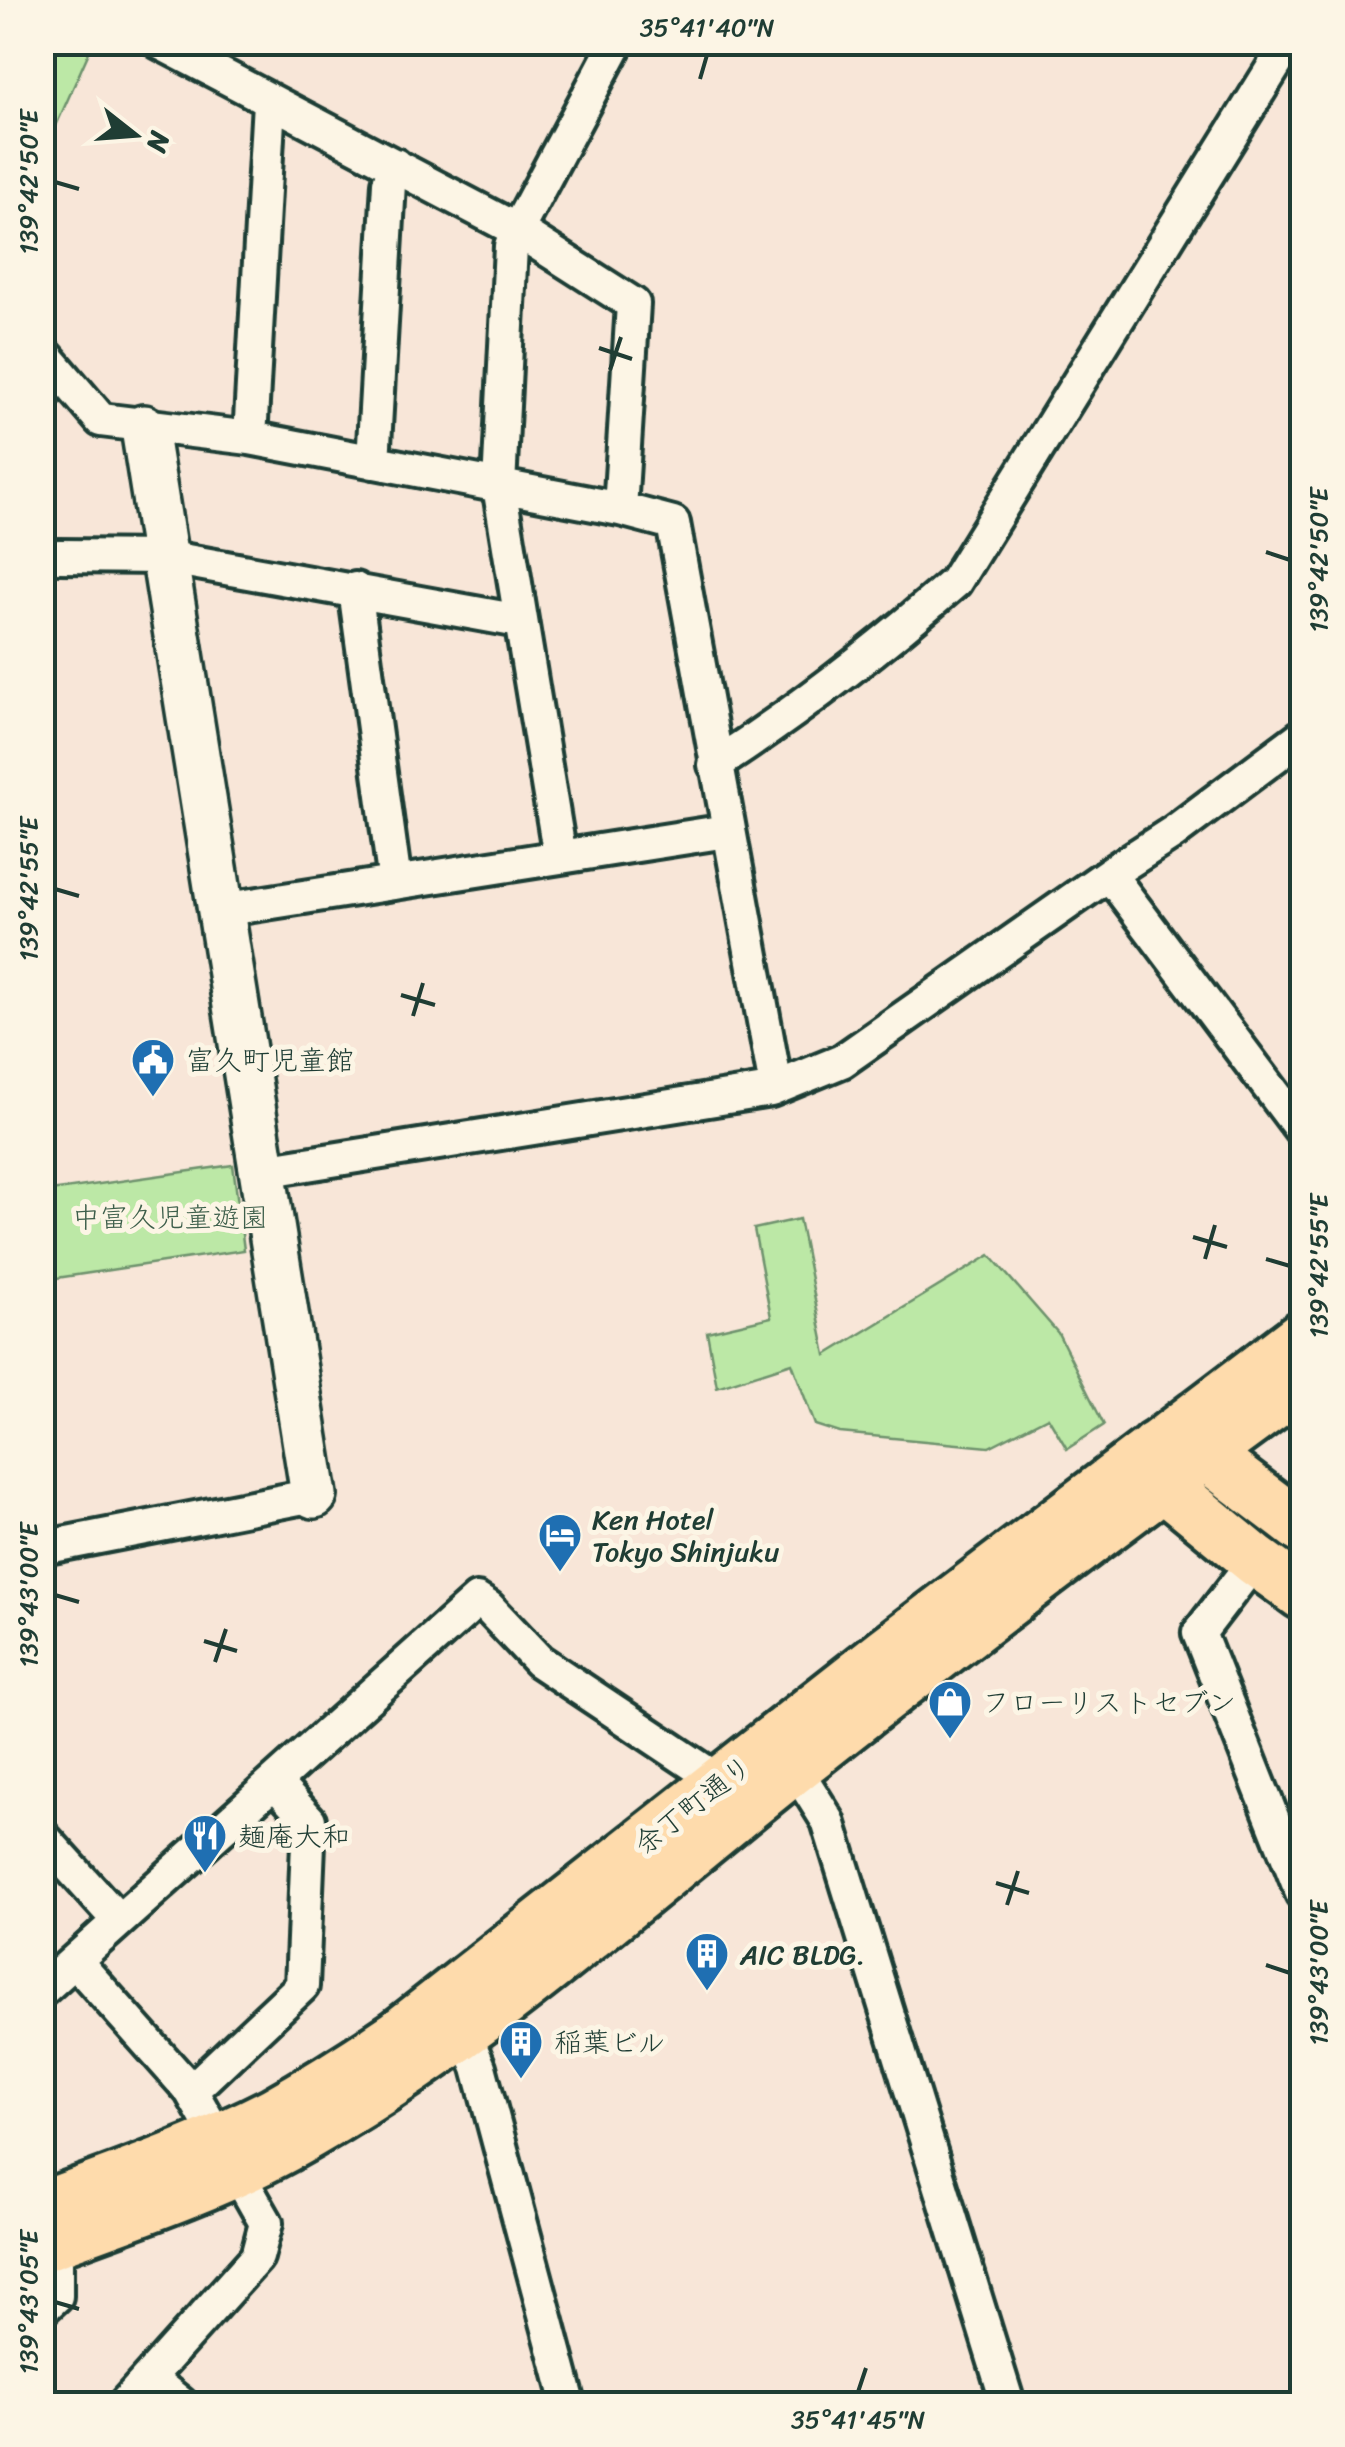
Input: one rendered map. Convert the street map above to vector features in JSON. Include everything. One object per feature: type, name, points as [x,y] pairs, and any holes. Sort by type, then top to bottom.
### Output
[{"type":"main road","name":"余丁町通り","points":[[47,2231],[227,2155],[352,2108],[465,2034],[795,1768],[1117,1518],[1160,1466],[1302,1336]]},
{"type":"main road","name":"余丁町通り","points":[[227,2155],[398,2035],[886,1652],[1160,1466],[1206,1455],[1302,1383]]},
{"type":"main road","points":[[1206,1455],[1302,1528]]},
{"type":"main road","points":[[1160,1466],[1255,1560],[1302,1594]]},
{"type":"street","points":[[159,42],[517,230],[633,304],[620,509]]},
{"type":"street","points":[[560,857],[499,486],[512,246],[617,42]]},
{"type":"street","points":[[715,765],[782,721],[955,582],[1289,42]]},
{"type":"street","points":[[250,438],[269,102]]},
{"type":"street","points":[[373,462],[388,184],[395,165]]},
{"type":"street","points":[[42,351],[101,420],[250,438],[620,509],[673,523],[776,1087]]},
{"type":"street","points":[[42,1548],[314,1495],[144,428]]},
{"type":"street","points":[[59,556],[164,557],[519,620]]},
{"type":"street","points":[[355,589],[396,883]]},
{"type":"street","points":[[263,1171],[776,1087],[842,1061],[1174,832],[1302,736]]},
{"type":"street","points":[[221,910],[728,831]]},
{"type":"street","points":[[1108,874],[1302,1131]]},
{"type":"street","points":[[1255,1560],[1199,1633],[1302,1893]]},
{"type":"street","points":[[42,1990],[477,1600],[539,1661],[722,1782]]},
{"type":"street","points":[[795,1768],[828,1821],[1008,2404]]},
{"type":"street","points":[[192,2091],[302,1986],[308,1820],[274,1782]]},
{"type":"street","points":[[42,1836],[119,1921]]},
{"type":"street","points":[[75,1961],[192,2091],[266,2223],[257,2257],[125,2404]]},
{"type":"street","points":[[465,2034],[479,2067],[569,2404]]},
{"type":"street","points":[[42,2309],[56,2296],[47,2231]]},
{"type":"street","points":[[149,2378],[181,2404]]},
{"type":"green space","points":[[42,43],[93,43],[43,155]]},
{"type":"green space","name":"中富久児童遊園","points":[[233,1165],[244,1250],[43,1280],[43,1192]]},
{"type":"green space","points":[[799,1219],[826,1355],[990,1255],[1058,1333],[1104,1425],[1067,1449],[1048,1417],[989,1447],[840,1433],[815,1425],[792,1363],[717,1387],[707,1332],[771,1317],[754,1229]]},
{"type":"place","name":"富久町児童館","points":[[153,1098]]},
{"type":"place","name":"Ken Hotel Tokyo Shinjuku","points":[[560,1573]]},
{"type":"place","name":"フローリストセブン","points":[[950,1740]]},
{"type":"place","name":"麺庵大和","points":[[205,1874]]},
{"type":"place","name":"AIC BLDG.","points":[[707,1992]]},
{"type":"place","name":"稲葉ビル","points":[[521,2080]]}]
